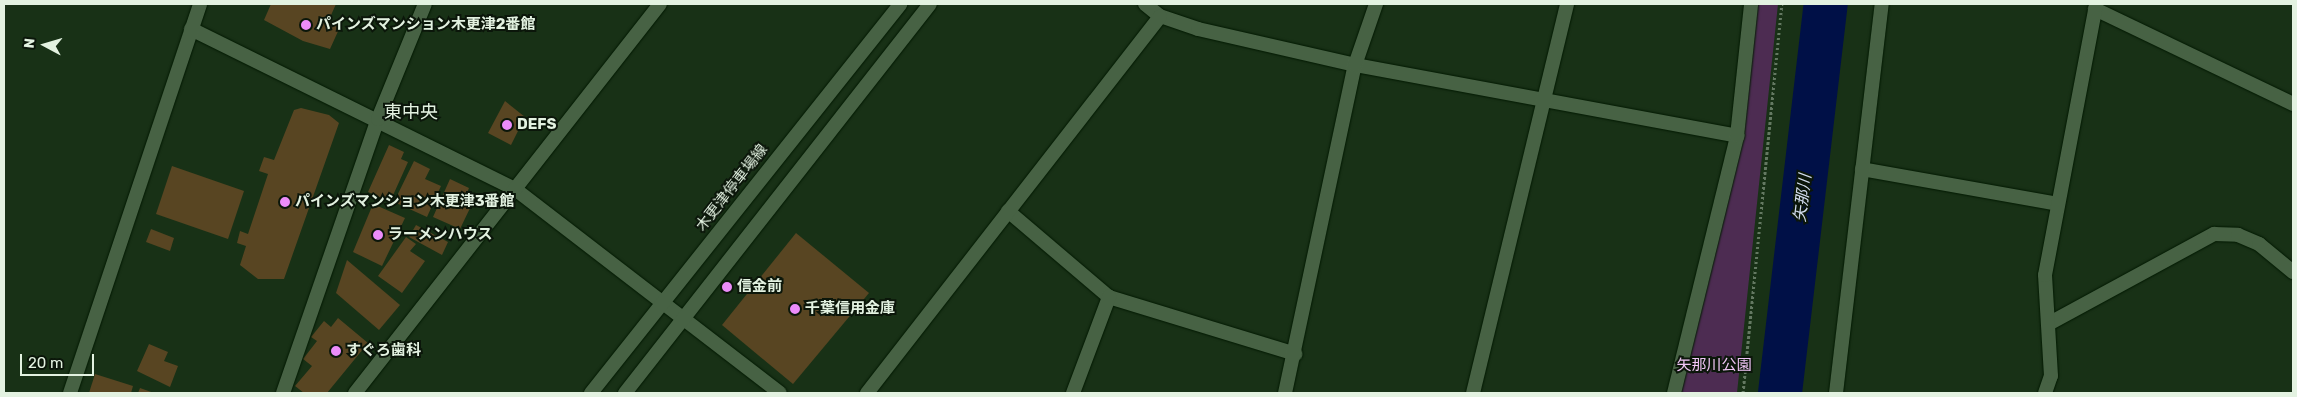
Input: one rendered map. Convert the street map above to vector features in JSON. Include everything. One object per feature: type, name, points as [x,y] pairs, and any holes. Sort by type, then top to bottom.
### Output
[{"type":"street","points":[[70,393],[200,4]]},
{"type":"street","points":[[283,393],[378,119],[424,4]]},
{"type":"street","points":[[355,393],[660,4]]},
{"type":"street","name":"木更津停車場線","points":[[591,393],[900,4]]},
{"type":"street","points":[[625,393],[930,4]]},
{"type":"street","points":[[1145,4],[1160,16],[1355,65],[1737,136]]},
{"type":"street","points":[[1285,393],[1295,354],[1355,65],[1376,4]]},
{"type":"street","points":[[1473,393],[1546,101],[1567,4]]},
{"type":"street","points":[[1674,393],[1737,136],[1751,4]]},
{"type":"street","points":[[1836,393],[1882,4]]},
{"type":"street","points":[[2045,393],[2051,376],[2050,323],[2045,275],[2096,6],[2293,104]]},
{"type":"street","points":[[866,393],[1160,16]]},
{"type":"street","points":[[191,30],[378,119],[515,189],[664,300],[780,393]]},
{"type":"street","points":[[1862,169],[2058,204]]},
{"type":"street","points":[[1008,211],[1109,297],[1295,354]]},
{"type":"street","points":[[2050,323],[2214,234],[2238,235],[2259,244],[2293,272]]},
{"type":"street","points":[[1073,393],[1109,297]]},
{"type":"path","points":[[1743,393],[1782,4]]},
{"type":"green space","name":"矢那川公園","points":[[1755,4],[1778,4],[1737,393],[1681,393],[1744,137]]},
{"type":"building","name":"パインズマンション木更津2番館","points":[[271,4],[336,4],[328,22],[340,27],[330,49],[303,41],[264,20]]},
{"type":"building","name":"DEFS","points":[[505,101],[525,117],[511,145],[488,133]]},
{"type":"building","name":"パインズマンション木更津3番館","points":[[301,108],[329,115],[339,123],[284,279],[258,279],[240,265],[246,246],[237,243],[240,231],[248,234],[268,174],[259,171],[264,157],[274,160],[294,110]]},
{"type":"building","points":[[389,145],[404,152],[401,159],[408,162],[390,202],[368,192]]},
{"type":"building","points":[[414,161],[430,169],[425,179],[441,186],[427,217],[394,202]]},
{"type":"building","points":[[172,166],[244,191],[228,239],[156,214]]},
{"type":"building","points":[[450,179],[469,188],[464,200],[472,204],[460,229],[433,217]]},
{"type":"building","name":"ラーメンハウス","points":[[373,204],[405,218],[382,266],[353,252]]},
{"type":"building","points":[[416,225],[448,242],[442,255],[409,237]]},
{"type":"building","points":[[151,229],[174,238],[170,251],[146,242]]},
{"type":"building","name":"千葉信用金庫","points":[[796,233],[869,293],[793,384],[722,325]]},
{"type":"building","points":[[406,237],[416,244],[410,251],[425,261],[402,293],[378,276]]},
{"type":"building","points":[[347,260],[400,305],[379,330],[336,293]]},
{"type":"building","name":"すぐろ歯科","points":[[338,318],[368,343],[327,393],[304,393],[295,386],[312,366],[303,359],[317,341],[311,337],[324,321],[331,327]]},
{"type":"building","points":[[149,344],[168,352],[164,361],[178,366],[170,387],[137,371]]},
{"type":"building","points":[[95,374],[133,386],[131,393],[89,393]]},
{"type":"building","points":[[140,388],[154,393],[138,393]]},
{"type":"waterway","name":"矢那川","points":[[1780,393],[1826,4]]},
{"type":"place","name":"パインズマンション木更津2番館","points":[[306,25]]},
{"type":"place","name":"DEFS","points":[[507,125]]},
{"type":"place","name":"パインズマンション木更津3番館","points":[[285,202]]},
{"type":"place","name":"ラーメンハウス","points":[[378,235]]},
{"type":"place","name":"信金前","points":[[727,287]]},
{"type":"place","name":"千葉信用金庫","points":[[795,309]]},
{"type":"place","name":"すぐろ歯科","points":[[336,351]]},
{"type":"district","name":"東中央","points":[[411,112]]}]
